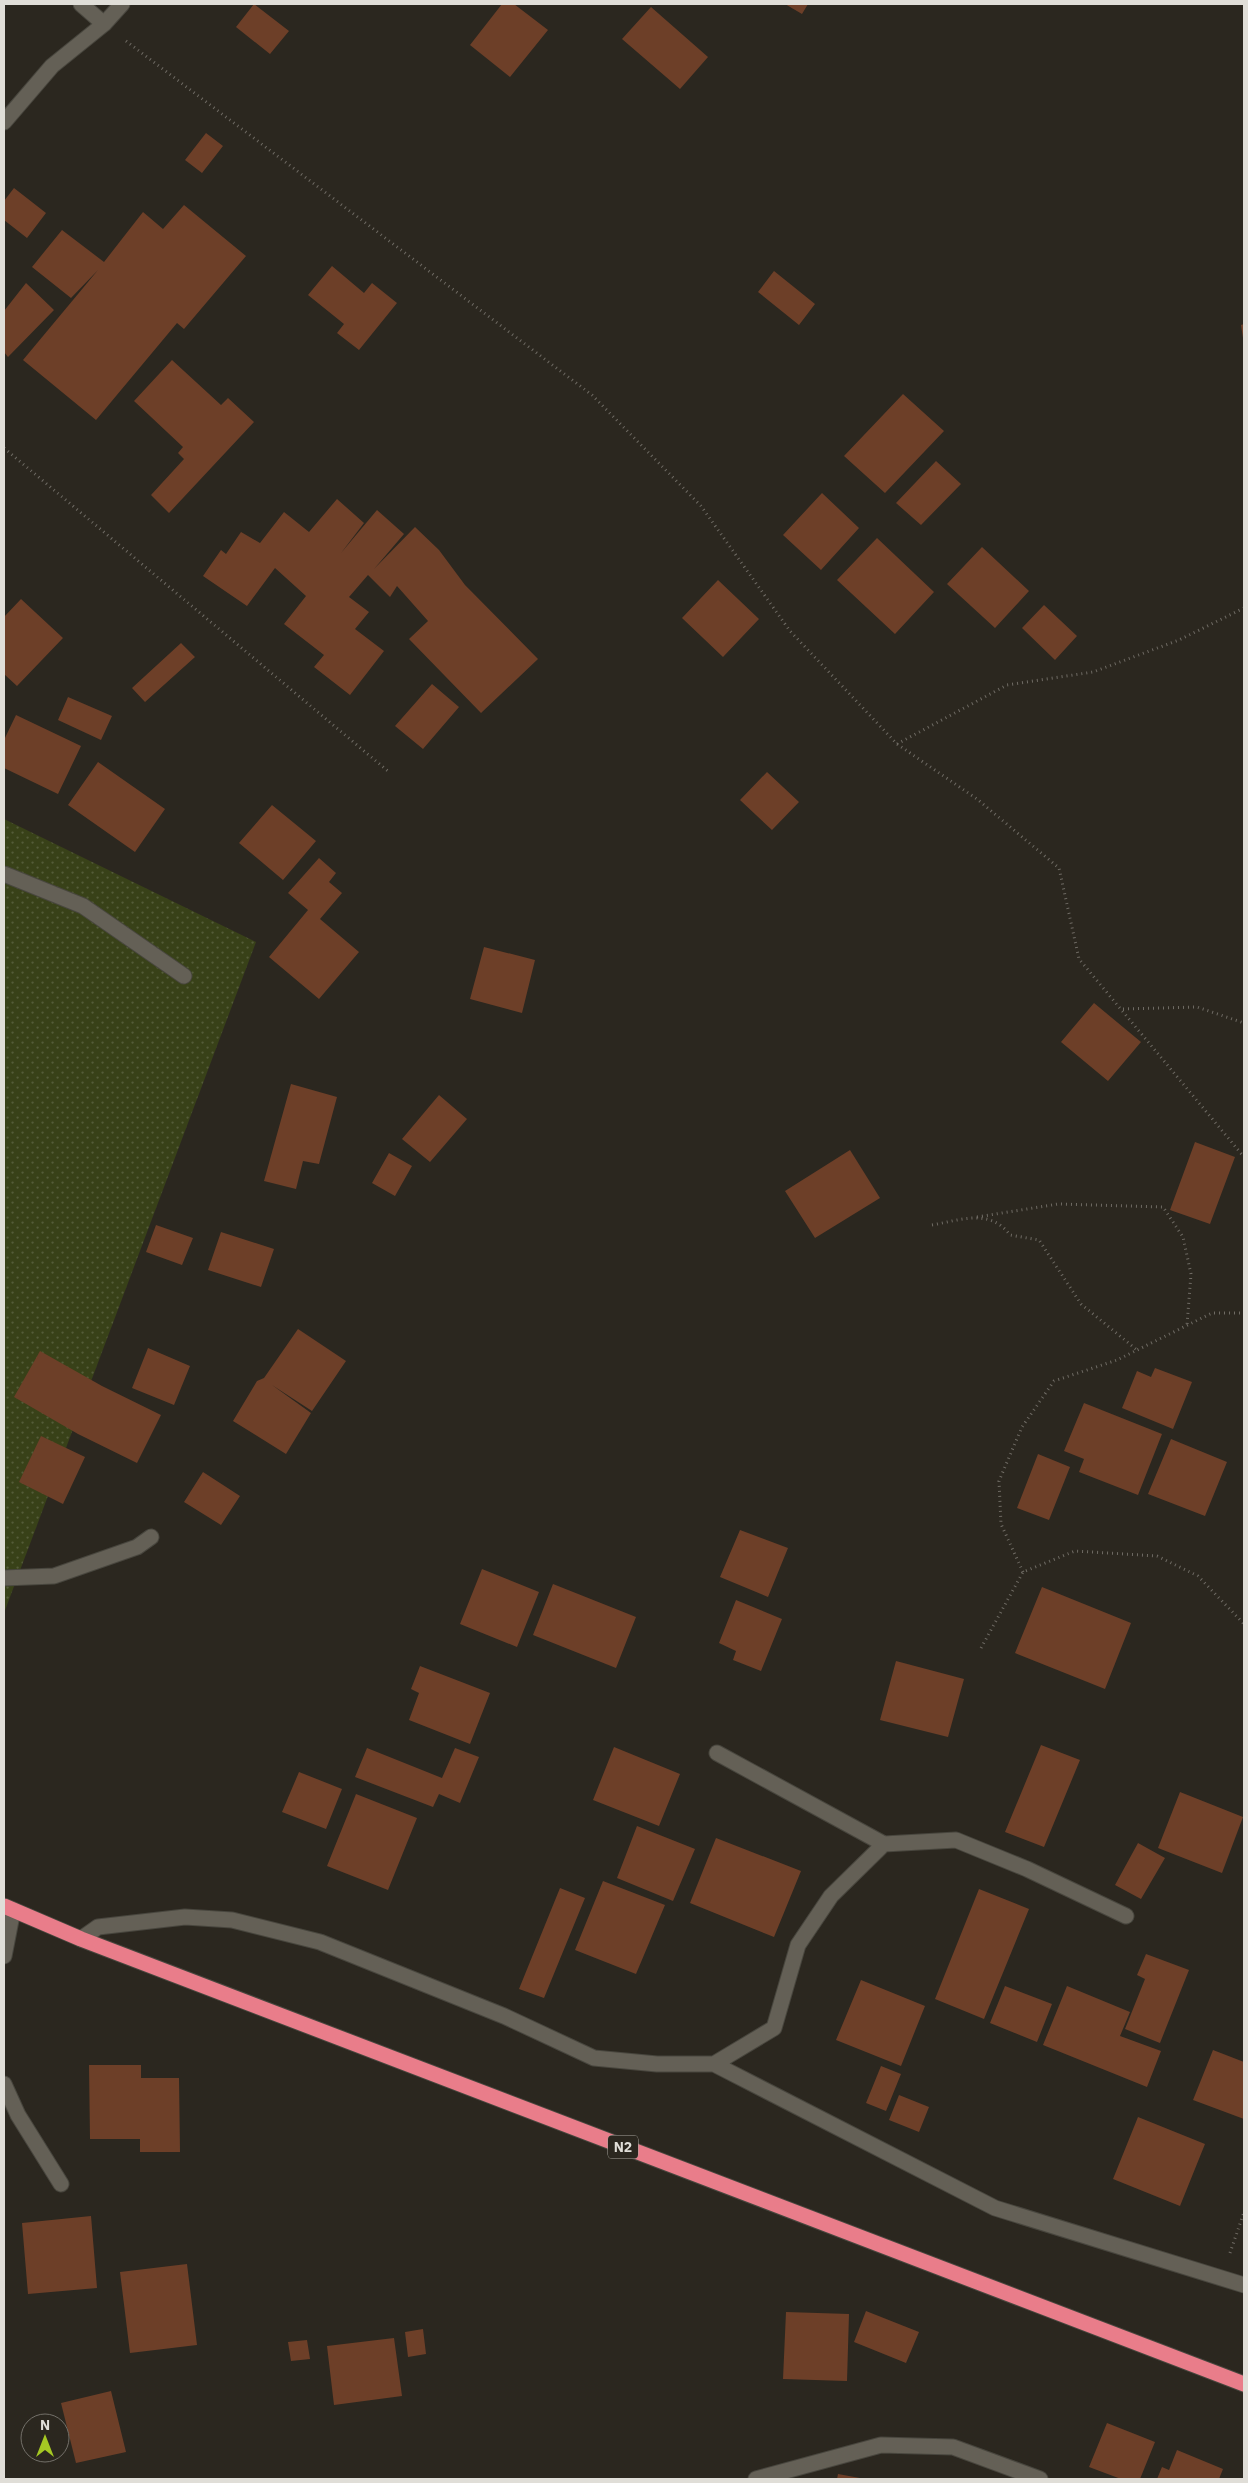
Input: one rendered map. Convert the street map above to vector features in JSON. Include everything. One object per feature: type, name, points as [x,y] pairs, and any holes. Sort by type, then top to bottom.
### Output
[{"type":"highway","name":"N2","points":[[9,1908],[81,1939],[1244,2384]]},
{"type":"street","points":[[81,4],[104,24]]},
{"type":"street","points":[[4,122],[52,66],[104,24],[122,4]]},
{"type":"street","points":[[4,874],[83,906],[184,976]]},
{"type":"street","points":[[4,1578],[54,1576],[137,1547],[151,1537]]},
{"type":"street","points":[[717,1753],[884,1844],[956,1840],[1027,1870],[1126,1916]]},
{"type":"street","points":[[714,2064],[774,2028],[798,1945],[831,1896],[884,1844]]},
{"type":"street","points":[[4,1956],[9,1908]]},
{"type":"street","points":[[81,1939],[98,1927],[185,1917],[232,1920],[320,1942],[504,2016],[594,2058],[657,2064],[714,2064],[995,2208],[1244,2285]]},
{"type":"street","points":[[4,2084],[18,2115],[62,2184]]},
{"type":"street","points":[[756,2479],[881,2445],[953,2446],[1040,2479]]},
{"type":"path","points":[[104,24],[592,396],[701,506],[790,631],[897,744],[977,799],[1059,868],[1079,959],[1244,1157]]},
{"type":"path","points":[[4,448],[389,772]]},
{"type":"path","points":[[897,744],[1007,685],[1093,672],[1179,640],[1244,608]]},
{"type":"path","points":[[1122,1009],[1196,1007],[1244,1023]]},
{"type":"path","points":[[932,1225],[1058,1204],[1164,1207],[1183,1237],[1191,1274],[1186,1326]]},
{"type":"path","points":[[977,1217],[1001,1223],[1010,1235],[1039,1240],[1081,1304],[1137,1350]]},
{"type":"path","points":[[1023,1572],[1001,1524],[999,1481],[1022,1427],[1054,1381],[1117,1360],[1212,1313],[1244,1313]]},
{"type":"path","points":[[980,1648],[1023,1572],[1075,1551],[1157,1556],[1198,1576],[1244,1624]]},
{"type":"path","points":[[1222,2277],[1244,2212]]},
{"type":"green space","points":[[4,819],[256,942],[4,1613]]},
{"type":"building","points":[[254,4],[289,31],[270,54],[236,27]]},
{"type":"building","points":[[502,4],[514,4],[548,30],[510,77],[470,45]]},
{"type":"building","points":[[785,4],[808,4],[802,14]]},
{"type":"building","points":[[651,7],[708,57],[680,89],[622,39]]},
{"type":"building","points":[[206,133],[223,146],[202,173],[185,160]]},
{"type":"building","points":[[14,188],[46,213],[27,238],[4,220],[4,201]]},
{"type":"building","points":[[184,205],[246,256],[184,329],[177,323],[96,420],[23,360],[98,270],[71,298],[32,267],[62,230],[104,262],[143,212],[163,229]]},
{"type":"building","points":[[332,266],[364,293],[372,283],[397,303],[359,350],[337,333],[344,324],[308,295]]},
{"type":"building","points":[[774,271],[815,304],[799,325],[758,292]]},
{"type":"building","points":[[26,283],[54,310],[8,357],[4,352],[4,311]]},
{"type":"building","points":[[1244,324],[1244,338],[1243,338],[1241,325]]},
{"type":"building","points":[[172,360],[221,405],[228,398],[254,422],[169,513],[151,495],[184,459],[178,453],[183,447],[134,401]]},
{"type":"building","points":[[903,394],[944,431],[885,493],[844,456]]},
{"type":"building","points":[[936,461],[961,484],[921,525],[896,503]]},
{"type":"building","points":[[822,493],[859,528],[821,570],[783,535]]},
{"type":"building","points":[[337,499],[364,523],[341,553],[377,510],[404,534],[374,569],[415,527],[439,550],[465,585],[538,659],[481,713],[409,639],[428,621],[397,586],[390,597],[368,575],[349,597],[369,612],[355,629],[384,651],[350,695],[314,667],[324,655],[284,624],[306,596],[275,568],[247,606],[203,576],[221,550],[226,554],[241,532],[260,543],[284,512],[309,532]]},
{"type":"building","points":[[877,538],[934,592],[895,634],[837,580]]},
{"type":"building","points":[[982,547],[1029,591],[995,628],[947,584]]},
{"type":"building","points":[[718,580],[759,619],[723,657],[682,618]]},
{"type":"building","points":[[21,599],[63,638],[17,686],[4,674],[4,617]]},
{"type":"building","points":[[1044,605],[1077,636],[1055,660],[1022,628]]},
{"type":"building","points":[[181,643],[195,657],[145,702],[132,688]]},
{"type":"building","points":[[432,684],[459,707],[423,749],[395,726]]},
{"type":"building","points":[[68,697],[112,716],[101,740],[58,720]]},
{"type":"building","points":[[16,715],[81,746],[58,794],[4,768],[4,740]]},
{"type":"building","points":[[98,762],[165,809],[135,852],[68,805]]},
{"type":"building","points":[[767,772],[799,802],[772,830],[740,800]]},
{"type":"building","points":[[272,805],[316,841],[283,880],[239,843]]},
{"type":"building","points":[[319,858],[336,873],[329,882],[342,893],[320,919],[359,952],[319,999],[269,957],[308,910],[288,893]]},
{"type":"building","points":[[484,947],[535,960],[522,1013],[470,999]]},
{"type":"building","points":[[1094,1003],[1141,1042],[1108,1081],[1061,1042]]},
{"type":"building","points":[[291,1084],[337,1097],[319,1164],[303,1161],[296,1189],[264,1181]]},
{"type":"building","points":[[439,1095],[467,1119],[430,1162],[402,1139]]},
{"type":"building","points":[[1195,1142],[1235,1157],[1210,1224],[1170,1210]]},
{"type":"building","points":[[850,1150],[880,1198],[815,1238],[785,1191]]},
{"type":"building","points":[[389,1153],[412,1166],[395,1196],[372,1183]]},
{"type":"building","points":[[156,1225],[193,1238],[182,1265],[146,1252]]},
{"type":"building","points":[[221,1232],[274,1249],[261,1287],[208,1270]]},
{"type":"building","points":[[298,1329],[346,1361],[312,1411],[272,1385],[311,1413],[286,1454],[233,1421],[257,1381],[264,1378]]},
{"type":"building","points":[[148,1348],[190,1366],[174,1405],[132,1388]]},
{"type":"building","points":[[40,1351],[102,1386],[161,1415],[137,1463],[78,1434],[14,1397]]},
{"type":"building","points":[[1155,1368],[1192,1382],[1173,1429],[1122,1408],[1137,1371],[1151,1377]]},
{"type":"building","points":[[1084,1403],[1162,1434],[1138,1495],[1079,1472],[1084,1459],[1064,1451]]},
{"type":"building","points":[[41,1436],[85,1457],[63,1504],[19,1482]]},
{"type":"building","points":[[1171,1439],[1227,1462],[1205,1516],[1148,1494]]},
{"type":"building","points":[[1038,1454],[1070,1467],[1049,1520],[1017,1508]]},
{"type":"building","points":[[203,1472],[240,1496],[221,1525],[184,1502]]},
{"type":"building","points":[[740,1530],[788,1548],[768,1597],[720,1577]]},
{"type":"building","points":[[482,1569],[539,1592],[517,1647],[460,1624]]},
{"type":"building","points":[[553,1584],[636,1617],[616,1668],[533,1635]]},
{"type":"building","points":[[1042,1587],[1131,1623],[1105,1689],[1015,1653]]},
{"type":"building","points":[[736,1600],[782,1619],[761,1671],[733,1660],[736,1651],[719,1643]]},
{"type":"building","points":[[896,1661],[964,1679],[948,1737],[880,1720]]},
{"type":"building","points":[[420,1666],[490,1693],[470,1744],[409,1720],[419,1693],[411,1689]]},
{"type":"building","points":[[1041,1745],[1080,1760],[1044,1847],[1005,1832]]},
{"type":"building","points":[[614,1747],[680,1774],[659,1826],[593,1800]]},
{"type":"building","points":[[367,1748],[442,1778],[455,1748],[479,1757],[460,1803],[439,1794],[433,1807],[355,1777]]},
{"type":"building","points":[[299,1772],[342,1789],[326,1829],[282,1812]]},
{"type":"building","points":[[1180,1792],[1243,1817],[1222,1873],[1158,1848]]},
{"type":"building","points":[[356,1794],[417,1818],[388,1890],[327,1866]]},
{"type":"building","points":[[637,1826],[695,1849],[673,1901],[617,1878]]},
{"type":"building","points":[[716,1838],[801,1871],[774,1937],[690,1903]]},
{"type":"building","points":[[1138,1843],[1165,1858],[1141,1899],[1115,1885]]},
{"type":"building","points":[[603,1881],[665,1905],[636,1974],[575,1950]]},
{"type":"building","points":[[560,1888],[585,1898],[544,1998],[519,1989]]},
{"type":"building","points":[[979,1889],[1029,1909],[984,2019],[935,1999]]},
{"type":"building","points":[[1146,1954],[1189,1970],[1160,2043],[1125,2029],[1145,1979],[1137,1975]]},
{"type":"building","points":[[861,1980],[925,2006],[901,2066],[836,2040]]},
{"type":"building","points":[[1005,1986],[1052,2004],[1037,2042],[990,2023]]},
{"type":"building","points":[[1067,1986],[1130,2012],[1120,2036],[1161,2051],[1147,2087],[1043,2045]]},
{"type":"building","points":[[1213,2050],[1244,2062],[1244,2119],[1193,2100]]},
{"type":"building","points":[[89,2065],[141,2065],[141,2078],[179,2078],[180,2152],[140,2152],[140,2139],[90,2139]]},
{"type":"building","points":[[881,2066],[901,2074],[886,2111],[866,2103]]},
{"type":"building","points":[[899,2095],[929,2107],[919,2132],[889,2120]]},
{"type":"building","points":[[1138,2117],[1205,2144],[1180,2206],[1113,2179]]},
{"type":"building","points":[[91,2216],[97,2288],[28,2294],[22,2223]]},
{"type":"building","points":[[187,2264],[197,2345],[130,2353],[120,2272]]},
{"type":"building","points":[[866,2311],[919,2332],[906,2363],[854,2342]]},
{"type":"building","points":[[786,2312],[849,2314],[847,2381],[783,2379]]},
{"type":"building","points":[[423,2329],[426,2354],[408,2357],[405,2332]]},
{"type":"building","points":[[394,2338],[402,2396],[334,2405],[327,2346]]},
{"type":"building","points":[[307,2340],[310,2359],[291,2361],[288,2342]]},
{"type":"building","points":[[111,2391],[126,2452],[76,2463],[70,2439],[70,2413],[64,2413],[61,2403]]},
{"type":"building","points":[[1107,2423],[1155,2442],[1140,2479],[1121,2479],[1089,2467]]},
{"type":"building","points":[[1177,2450],[1223,2469],[1219,2479],[1157,2479],[1162,2467],[1169,2470]]},
{"type":"building","points":[[838,2474],[860,2478],[860,2479],[837,2479]]}]
